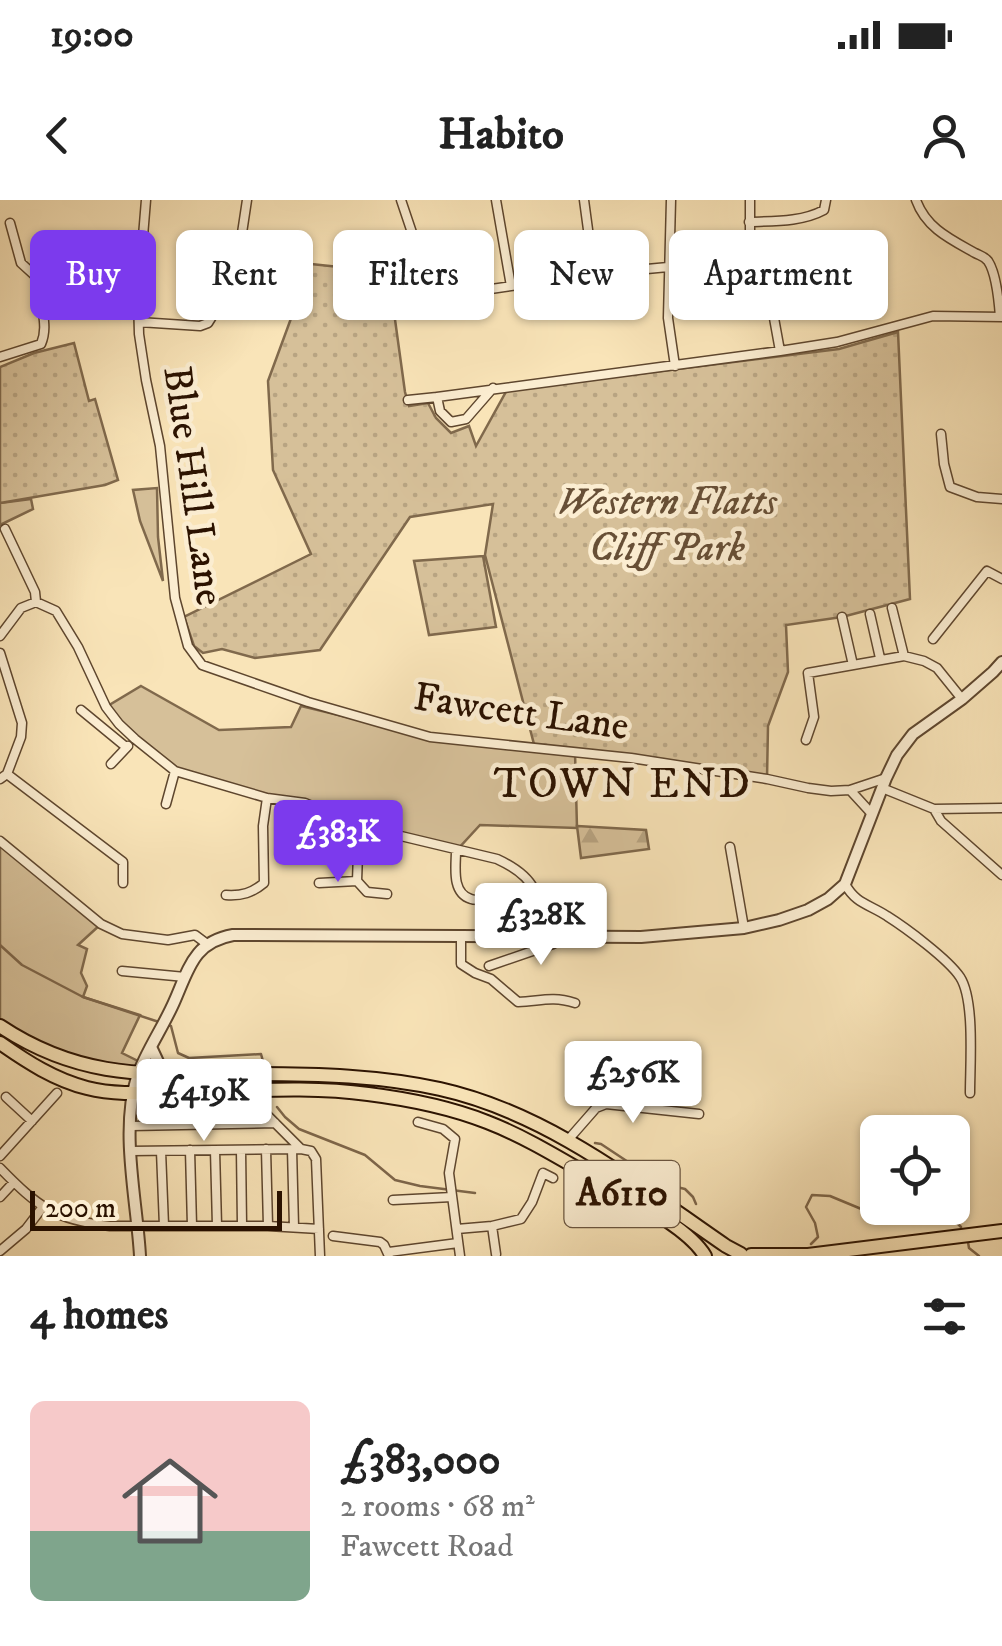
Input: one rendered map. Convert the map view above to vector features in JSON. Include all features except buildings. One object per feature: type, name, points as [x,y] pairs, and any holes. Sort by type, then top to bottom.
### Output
[{"type":"main road","name":"A6110","points":[[0,1026],[31,1046],[94,1068],[138,1074],[380,1079],[489,1102],[568,1140],[726,1246],[748,1255]]},
{"type":"main road","name":"A6110","points":[[0,1043],[34,1067],[92,1089],[134,1093],[365,1094],[429,1104],[489,1122],[619,1192],[686,1234],[705,1256]]},
{"type":"main road","name":"A6110","points":[[94,1068],[124,1082],[134,1093]]},
{"type":"main road","name":"A6110","points":[[138,1074],[150,1087],[162,1092]]},
{"type":"main road","points":[[568,1140],[571,1154],[619,1192]]},
{"type":"main road","points":[[748,1255],[807,1256],[1002,1231]]},
{"type":"main road","name":"A6110","points":[[720,1256],[731,1252],[748,1255]]},
{"type":"street","name":"Blue Hill Lane","points":[[143,230],[146,200]]},
{"type":"street","points":[[139,322],[200,326],[208,322],[242,232],[247,200]]},
{"type":"street","points":[[401,200],[431,289],[443,296],[514,286]]},
{"type":"street","points":[[496,200],[511,286]]},
{"type":"street","points":[[584,200],[588,230]]},
{"type":"street","points":[[671,200],[668,318],[675,366]]},
{"type":"street","points":[[750,200],[750,230]]},
{"type":"street","points":[[750,222],[812,215],[824,210],[826,200]]},
{"type":"street","points":[[408,400],[780,352],[837,342],[933,316],[1001,317],[998,281],[986,258],[937,231],[916,200]]},
{"type":"street","points":[[10,223],[21,263],[30,271]]},
{"type":"street","points":[[649,268],[668,266]]},
{"type":"street","points":[[0,357],[41,344],[45,334],[43,320]]},
{"type":"street","points":[[774,320],[780,352]]},
{"type":"street","name":"Blue Hill Lane","points":[[139,322],[160,446],[175,598],[184,636],[195,658]]},
{"type":"street","points":[[437,396],[440,411],[450,422],[466,419],[493,388]]},
{"type":"street","points":[[941,434],[950,486],[977,497],[1002,500]]},
{"type":"street","points":[[5,529],[36,592],[36,602]]},
{"type":"street","points":[[933,640],[986,571],[1002,578]]},
{"type":"street","points":[[0,636],[20,608],[36,602],[56,611],[106,707],[134,740],[175,771],[267,798],[305,802],[359,826],[497,859],[517,868],[528,878],[538,901],[540,938]]},
{"type":"street","points":[[892,608],[904,656]]},
{"type":"street","points":[[870,614],[880,658]]},
{"type":"street","points":[[842,616],[852,664]]},
{"type":"street","points":[[0,653],[22,723],[22,737],[4,777],[123,862],[123,884]]},
{"type":"street","points":[[806,740],[814,717],[808,673],[904,656],[937,668],[962,699]]},
{"type":"street","name":"Fawcett Lane","points":[[195,658],[218,671],[308,702],[430,736],[632,758],[831,791],[884,783]]},
{"type":"street","points":[[140,1256],[131,1151],[138,1074],[196,955],[207,944],[233,935],[642,937],[744,928],[808,910],[845,884],[897,755],[914,734],[962,699],[1002,662]]},
{"type":"street","points":[[80,710],[126,748]]},
{"type":"street","points":[[111,764],[134,740]]},
{"type":"street","points":[[166,804],[175,771]]},
{"type":"street","points":[[884,783],[934,809],[1002,808]]},
{"type":"street","points":[[850,790],[872,814]]},
{"type":"street","points":[[226,896],[254,891],[264,883],[263,826],[267,798]]},
{"type":"street","points":[[934,809],[941,821],[1002,874]]},
{"type":"street","points":[[359,826],[356,881],[366,892],[386,894]]},
{"type":"street","points":[[0,840],[101,924],[122,934],[168,940],[195,935],[207,944]]},
{"type":"street","points":[[730,847],[744,928]]},
{"type":"street","points":[[456,851],[460,891],[470,899],[489,899],[489,894]]},
{"type":"street","points":[[319,883],[356,881]]},
{"type":"street","points":[[845,884],[852,897],[888,917],[961,978],[969,1004],[970,1093]]},
{"type":"street","points":[[462,937],[462,964],[491,979],[518,1002],[541,1001],[554,992],[575,1003]]},
{"type":"street","points":[[489,966],[552,944],[553,937]]},
{"type":"street","points":[[122,970],[185,978]]},
{"type":"street","points":[[152,1049],[158,1064],[172,1075]]},
{"type":"street","points":[[0,1156],[57,1093]]},
{"type":"street","points":[[6,1097],[32,1120]]},
{"type":"street","points":[[568,1140],[596,1108],[606,1104],[699,1114]]},
{"type":"street","points":[[260,1105],[300,1149],[294,1227]]},
{"type":"street","points":[[418,1122],[443,1129],[455,1138],[449,1173],[460,1256]]},
{"type":"street","points":[[131,1126],[275,1124]]},
{"type":"street","points":[[266,1149],[268,1226]]},
{"type":"street","points":[[190,1150],[192,1226]]},
{"type":"street","points":[[215,1150],[217,1226]]},
{"type":"street","points":[[241,1150],[242,1225]]},
{"type":"street","points":[[131,1151],[311,1151],[316,1159],[320,1256]]},
{"type":"street","points":[[161,1151],[164,1226]]},
{"type":"street","points":[[0,1168],[42,1208],[94,1224],[319,1229]]},
{"type":"street","points":[[457,1229],[521,1220],[532,1202],[539,1172],[553,1178]]},
{"type":"street","points":[[0,1196],[14,1182]]},
{"type":"street","points":[[393,1200],[452,1196]]},
{"type":"street","points":[[0,1250],[26,1230],[42,1208]]},
{"type":"street","points":[[492,1226],[496,1254]]},
{"type":"street","points":[[333,1236],[380,1242],[389,1254],[458,1244]]},
{"type":"green space","name":"Western Flatts Cliff Park","points":[[313,264],[333,266],[333,320],[395,320],[409,406],[428,403],[451,433],[469,426],[476,446],[507,390],[839,349],[898,332],[910,599],[842,617],[786,625],[788,672],[768,726],[767,779],[535,748],[485,555],[493,504],[410,517],[320,650],[255,658],[222,649],[203,653],[194,646],[184,617],[311,554],[273,470],[268,381],[290,320],[313,320]]},
{"type":"green space","points":[[74,343],[89,401],[95,399],[118,480],[0,503],[0,367]]},
{"type":"green space","points":[[157,488],[163,581],[140,521],[133,490]]},
{"type":"green space","points":[[31,499],[33,509],[0,525],[0,503]]},
{"type":"green space","points":[[483,556],[496,627],[429,635],[414,561]]},
{"type":"green space","points":[[141,686],[219,730],[291,727],[301,706],[430,737],[575,752],[577,828],[480,825],[456,851],[359,826],[305,803],[267,798],[175,771],[106,707]]},
{"type":"green space","points":[[577,826],[646,830],[649,849],[581,858]]},
{"type":"green space","points":[[0,841],[101,924],[78,945],[87,949],[81,973],[87,986],[83,997],[140,1015],[122,1053],[144,1064],[139,1073],[94,1067],[0,1026]]},
{"type":"waterway","points":[[0,945],[22,965],[83,997],[159,1022]]},
{"type":"waterway","points":[[166,1025],[171,1026],[178,1053],[189,1058],[261,1054],[264,1065]]},
{"type":"waterway","points":[[277,1107],[299,1129],[365,1155],[395,1180],[475,1193]]},
{"type":"waterway","points":[[595,1143],[660,1183],[685,1189],[696,1204]]},
{"type":"waterway","points":[[811,1244],[818,1237],[806,1207],[812,1195],[830,1196],[860,1208]]},
{"type":"waterway","points":[[968,1242],[979,1256]]},
{"type":"district","name":"TOWN END","points":[[623,785]]}]
